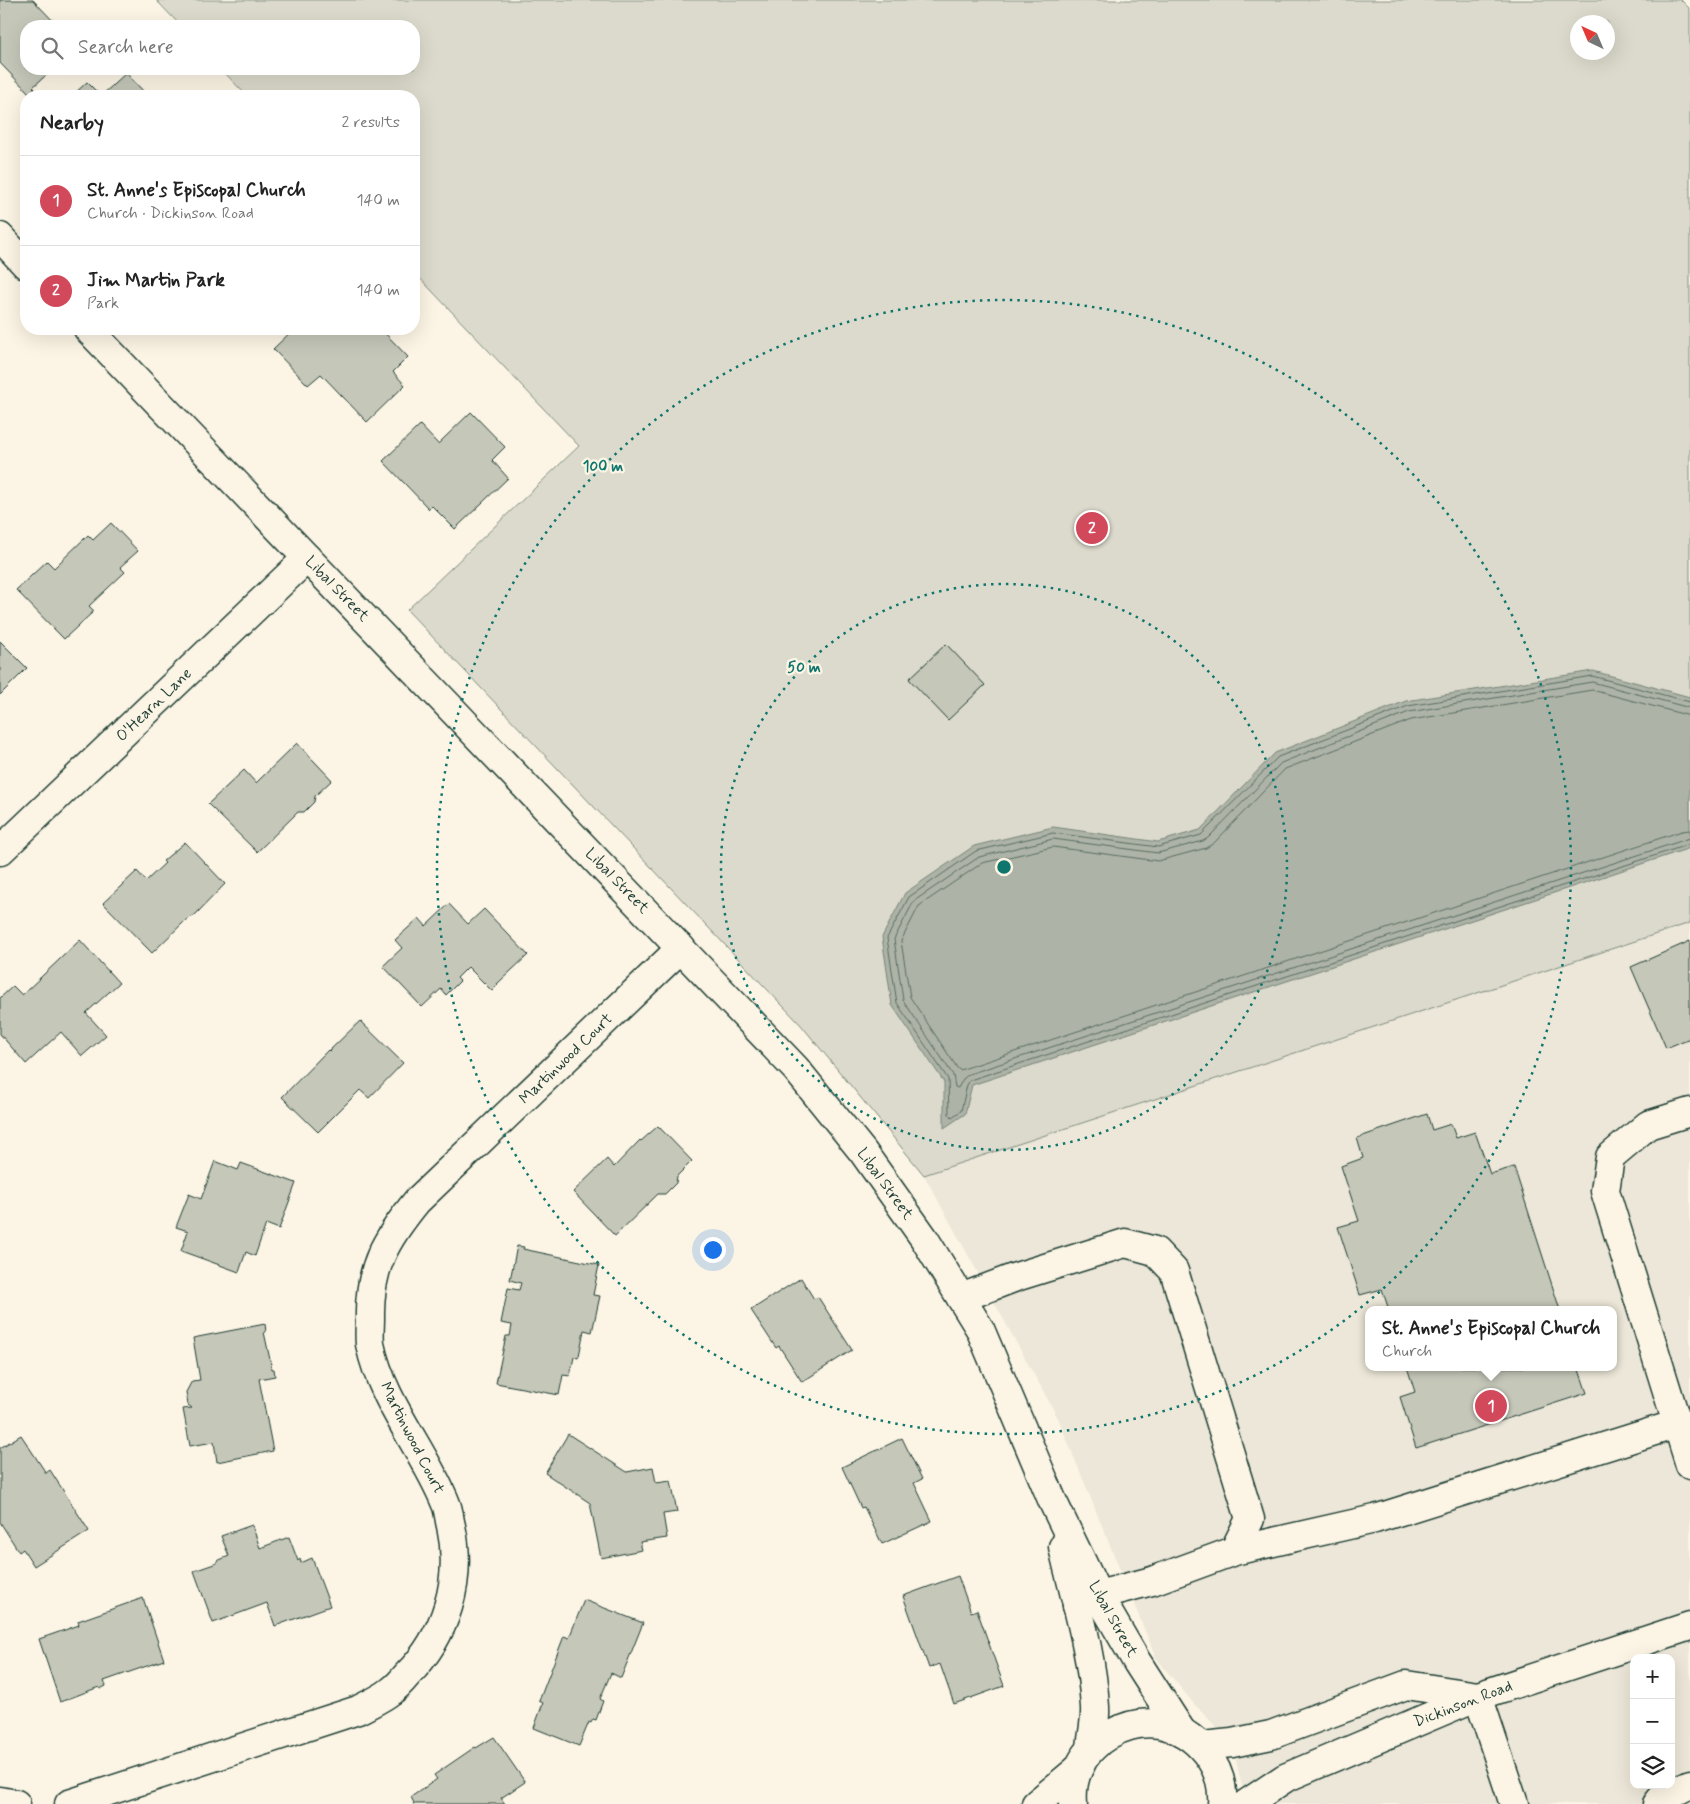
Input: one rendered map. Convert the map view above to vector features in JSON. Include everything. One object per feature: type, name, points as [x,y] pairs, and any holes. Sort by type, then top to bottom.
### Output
[{"type":"street","points":[[0,238],[20,259]]},
{"type":"street","name":"Libal Street","points":[[94,335],[796,1069],[863,1152],[924,1238],[980,1329],[1052,1502],[1088,1600],[1137,1662],[1192,1739],[1213,1763],[1220,1782],[1222,1804]]},
{"type":"street","name":"O'Hearn Lane","points":[[0,851],[307,558]]},
{"type":"street","name":"Martinwood Court","points":[[69,1804],[358,1710],[391,1691],[418,1664],[438,1634],[451,1598],[455,1572],[455,1545],[447,1506],[437,1484],[383,1386],[370,1342],[370,1297],[379,1258],[395,1228],[417,1201],[681,948]]},
{"type":"street","points":[[1690,1112],[1648,1125],[1610,1157],[1605,1191],[1690,1465]]},
{"type":"street","points":[[961,1298],[1016,1277],[1124,1243],[1154,1251],[1174,1271],[1250,1519],[1234,1551]]},
{"type":"street","points":[[1088,1600],[1152,1581],[1234,1551],[1375,1519],[1677,1424]]},
{"type":"street","name":"Libal Street","points":[[1073,1804],[1072,1790],[1084,1759],[1095,1708],[1087,1649],[1088,1600]]},
{"type":"street","name":"Dickinson Road","points":[[1246,1804],[1285,1778],[1478,1696],[1690,1626]]},
{"type":"street","points":[[1036,1804],[1110,1733],[1134,1724],[1158,1724],[1192,1739],[1232,1743],[1271,1735],[1406,1685],[1478,1696],[1514,1804]]},
{"type":"street","points":[[1657,1804],[1661,1799],[1690,1784]]},
{"type":"street","points":[[0,1801],[16,1804]]},
{"type":"shaded area","points":[[156,0],[1681,0],[1690,9],[1690,923],[924,1175],[801,1025],[407,610],[579,446],[420,278],[420,90],[241,90],[227,75],[420,75],[420,20],[175,20]]},
{"type":"shaded area","points":[[1690,923],[1690,1804],[1246,1804],[1232,1743],[1194,1704],[1156,1658],[1058,1418],[924,1175]]},
{"type":"water","points":[[1593,671],[1690,697],[1690,848],[972,1085],[965,1114],[944,1128],[944,1082],[892,1005],[882,937],[905,893],[974,846],[1053,827],[1158,842],[1200,830],[1275,753],[1406,701]]},
{"type":"building","points":[[0,0],[33,0],[52,20],[20,20],[20,75],[46,75],[33,87],[34,90],[26,90],[0,63]]},
{"type":"building","points":[[124,75],[128,75],[142,90],[108,90]]},
{"type":"building","points":[[87,82],[95,90],[78,90]]},
{"type":"building","points":[[288,335],[387,335],[408,357],[393,372],[405,385],[367,422],[321,374],[308,385],[273,349]]},
{"type":"building","points":[[471,412],[505,447],[492,460],[508,478],[455,529],[432,506],[429,509],[383,461],[420,425],[438,444]]},
{"type":"building","points":[[111,523],[138,551],[120,567],[125,572],[89,606],[94,611],[64,639],[16,590],[47,561],[54,568],[88,535],[93,540]]},
{"type":"building","points":[[0,641],[27,668],[0,695]]},
{"type":"building","points":[[946,644],[985,685],[948,720],[909,679]]},
{"type":"building","points":[[297,743],[332,780],[315,796],[314,802],[304,812],[298,812],[257,852],[208,804],[244,770],[256,783]]},
{"type":"building","points":[[185,842],[225,884],[195,915],[186,920],[152,953],[103,903],[137,871],[146,881],[165,863],[163,861]]},
{"type":"building","points":[[449,904],[468,924],[484,909],[528,955],[492,991],[468,967],[457,978],[460,981],[446,995],[441,989],[422,1007],[383,966],[402,948],[395,940],[419,918],[426,926]]},
{"type":"building","points":[[80,940],[119,983],[86,1013],[106,1035],[82,1056],[61,1032],[26,1064],[0,1034],[0,998],[13,986],[22,995]]},
{"type":"building","points":[[1690,941],[1690,1038],[1666,1048],[1631,967]]},
{"type":"building","points":[[360,1021],[403,1063],[369,1098],[360,1090],[318,1132],[282,1097],[328,1050]]},
{"type":"building","points":[[1427,1114],[1432,1130],[1451,1124],[1456,1138],[1475,1132],[1490,1174],[1514,1167],[1559,1306],[1388,1306],[1382,1289],[1360,1295],[1338,1227],[1359,1221],[1341,1166],[1363,1158],[1357,1138]]},
{"type":"building","points":[[658,1126],[692,1161],[677,1176],[676,1183],[665,1194],[658,1194],[615,1236],[573,1192],[607,1159],[614,1167],[640,1140]]},
{"type":"building","points":[[215,1161],[238,1170],[241,1163],[296,1183],[279,1229],[266,1224],[255,1256],[246,1252],[239,1272],[181,1251],[188,1231],[176,1227],[189,1194],[201,1199]]},
{"type":"building","points":[[517,1246],[524,1247],[523,1249],[599,1265],[593,1295],[600,1296],[592,1332],[584,1330],[579,1356],[578,1358],[574,1357],[570,1376],[563,1375],[559,1395],[496,1383],[506,1336],[510,1336],[512,1325],[501,1323],[508,1288],[519,1290],[521,1283],[510,1280]]},
{"type":"building","points":[[801,1278],[814,1299],[818,1297],[852,1350],[802,1382],[779,1346],[776,1348],[751,1310]]},
{"type":"building","points":[[265,1324],[266,1332],[264,1332],[275,1376],[259,1379],[273,1451],[217,1462],[214,1442],[190,1446],[183,1409],[192,1408],[188,1405],[186,1392],[192,1381],[200,1380],[193,1338]]},
{"type":"building","points":[[1408,1371],[1579,1371],[1587,1393],[1416,1448],[1400,1397],[1415,1392]]},
{"type":"building","points":[[568,1434],[627,1472],[653,1467],[656,1483],[671,1481],[677,1512],[663,1514],[667,1538],[640,1542],[642,1550],[601,1558],[590,1503],[545,1473]]},
{"type":"building","points":[[21,1435],[46,1473],[50,1470],[89,1531],[34,1566],[23,1549],[19,1552],[0,1522],[0,1448]]},
{"type":"building","points":[[902,1438],[922,1479],[914,1483],[932,1521],[882,1544],[864,1507],[861,1508],[842,1467]]},
{"type":"building","points":[[252,1525],[260,1548],[289,1537],[298,1561],[300,1559],[301,1563],[312,1558],[330,1606],[275,1626],[267,1603],[213,1623],[194,1571],[217,1563],[217,1561],[229,1556],[221,1536]]},
{"type":"building","points":[[958,1576],[971,1612],[977,1610],[1004,1686],[954,1704],[940,1664],[929,1668],[903,1596]]},
{"type":"building","points":[[143,1598],[164,1660],[104,1681],[106,1686],[100,1689],[99,1687],[60,1702],[39,1639],[79,1625],[78,1621]]},
{"type":"building","points":[[584,1600],[643,1623],[621,1678],[611,1673],[600,1699],[603,1701],[596,1720],[593,1719],[591,1723],[589,1722],[579,1746],[534,1728],[543,1703],[539,1701],[564,1636],[569,1638]]},
{"type":"building","points":[[494,1737],[525,1782],[501,1798],[505,1804],[413,1804],[411,1797],[437,1779],[434,1775],[475,1747]]},
{"type":"place","name":"Jim Martin Park","points":[[1092,528]]},
{"type":"place","name":"St. Anne's Episcopal Church","points":[[1491,1406]]}]
